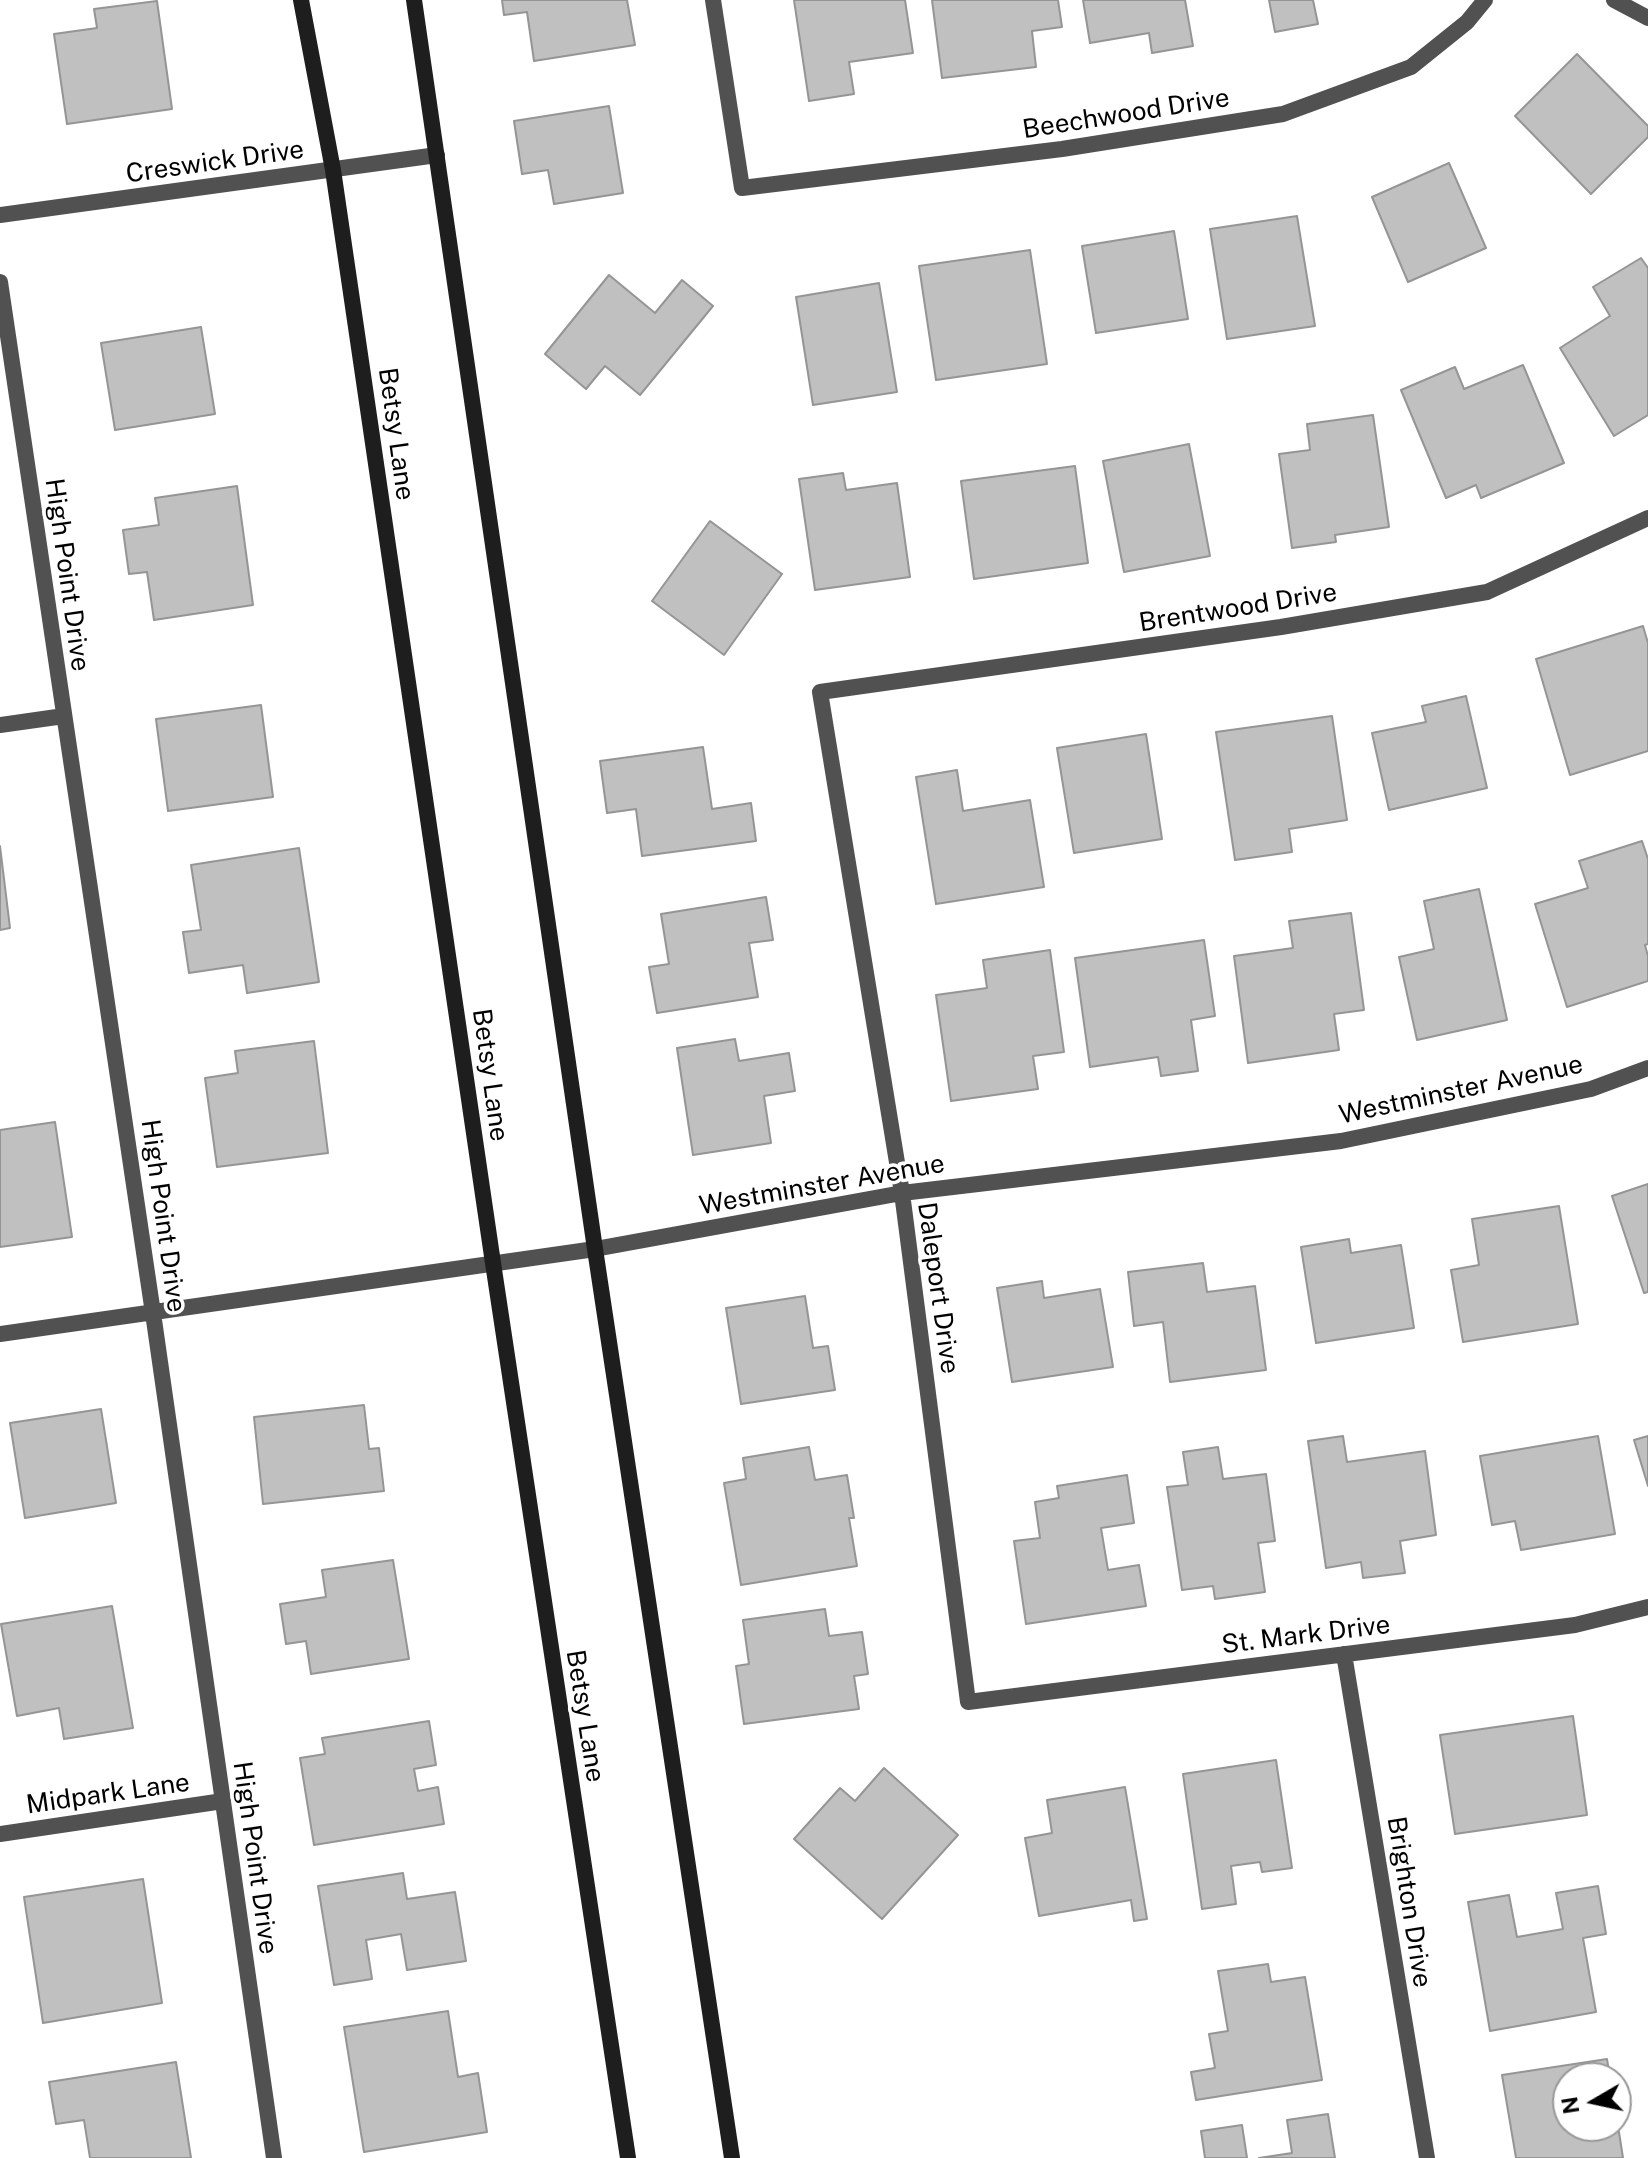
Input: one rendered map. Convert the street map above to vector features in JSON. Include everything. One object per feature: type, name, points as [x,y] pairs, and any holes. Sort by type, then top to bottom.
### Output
[{"type":"main road","name":"Betsy Lane","points":[[301,0],[333,170],[628,2158]]},
{"type":"main road","points":[[414,0],[595,1249],[732,2158]]},
{"type":"street","name":"Beechwood Drive","points":[[713,0],[742,188],[1062,149],[1283,114],[1411,67],[1467,22],[1485,0]]},
{"type":"street","points":[[1614,0],[1648,18]]},
{"type":"street","name":"Creswick Drive","points":[[0,215],[437,155]]},
{"type":"street","name":"High Point Drive","points":[[0,282],[274,2158]]},
{"type":"street","name":"Brentwood Drive","points":[[820,692],[1281,627],[1487,592],[1648,518]]},
{"type":"street","name":"Daleport Drive","points":[[820,692],[902,1193],[968,1702]]},
{"type":"street","points":[[0,725],[64,716]]},
{"type":"street","name":"Westminster Avenue","points":[[0,1334],[595,1249],[902,1193],[1341,1141],[1591,1089],[1648,1068]]},
{"type":"street","name":"St. Mark Drive","points":[[968,1702],[1575,1625],[1648,1607]]},
{"type":"street","name":"Brighton Drive","points":[[1344,1654],[1427,2158]]},
{"type":"street","name":"Midpark Lane","points":[[0,1834],[223,1801]]},
{"type":"building","points":[[502,0],[627,0],[635,45],[534,61],[527,12],[504,15]]},
{"type":"building","points":[[794,0],[905,0],[913,53],[849,62],[854,94],[809,101]]},
{"type":"building","points":[[932,0],[1058,0],[1062,27],[1032,31],[1036,67],[942,78]]},
{"type":"building","points":[[1083,0],[1185,0],[1193,46],[1152,53],[1149,33],[1090,43]]},
{"type":"building","points":[[1269,0],[1313,0],[1318,24],[1275,32]]},
{"type":"building","points":[[157,1],[172,109],[67,124],[54,34],[97,28],[94,9]]},
{"type":"building","points":[[1577,54],[1648,126],[1648,137],[1591,194],[1515,116]]},
{"type":"building","points":[[609,106],[623,193],[554,204],[548,170],[522,174],[514,121]]},
{"type":"building","points":[[1449,163],[1486,248],[1408,282],[1372,197]]},
{"type":"building","points":[[1297,216],[1315,326],[1227,339],[1210,229]]},
{"type":"building","points":[[1174,231],[1188,319],[1096,333],[1082,246]]},
{"type":"building","points":[[1030,250],[1047,364],[936,380],[919,266]]},
{"type":"building","points":[[1641,258],[1648,268],[1648,415],[1614,436],[1560,348],[1610,316],[1593,287]]},
{"type":"building","points":[[609,275],[655,313],[682,280],[713,306],[640,395],[605,366],[586,389],[545,354]]},
{"type":"building","points":[[879,283],[897,392],[813,405],[796,297]]},
{"type":"building","points":[[201,327],[215,414],[115,430],[101,343]]},
{"type":"building","points":[[1523,365],[1564,463],[1481,498],[1476,485],[1446,498],[1401,390],[1455,367],[1464,389]]},
{"type":"building","points":[[1373,415],[1389,527],[1335,535],[1336,542],[1292,548],[1279,454],[1310,450],[1307,424]]},
{"type":"building","points":[[1189,444],[1210,556],[1124,572],[1103,461]]},
{"type":"building","points":[[1075,466],[1088,563],[974,579],[961,481]]},
{"type":"building","points":[[843,473],[846,490],[897,483],[910,577],[815,590],[799,479]]},
{"type":"building","points":[[237,486],[253,605],[154,620],[147,572],[129,574],[123,530],[159,525],[155,498]]},
{"type":"building","points":[[710,521],[782,574],[724,655],[652,601]]},
{"type":"building","points":[[1643,626],[1648,643],[1648,751],[1570,775],[1536,659]]},
{"type":"building","points":[[1466,696],[1487,788],[1389,810],[1372,733],[1426,722],[1422,706]]},
{"type":"building","points":[[261,705],[273,797],[168,811],[156,719]]},
{"type":"building","points":[[1332,716],[1347,820],[1289,829],[1292,852],[1235,860],[1216,732]]},
{"type":"building","points":[[1146,734],[1162,839],[1074,853],[1057,748]]},
{"type":"building","points":[[703,747],[712,809],[751,803],[756,841],[642,856],[636,809],[607,813],[600,761]]},
{"type":"building","points":[[957,770],[963,811],[1030,800],[1044,887],[936,904],[916,777]]},
{"type":"building","points":[[1642,841],[1648,859],[1648,944],[1645,945],[1648,981],[1567,1007],[1535,904],[1588,888],[1579,861]]},
{"type":"building","points":[[0,846],[10,928],[0,930]]},
{"type":"building","points":[[299,848],[319,982],[247,993],[243,965],[189,973],[183,932],[201,930],[191,865]]},
{"type":"building","points":[[1479,889],[1507,1020],[1417,1040],[1399,957],[1434,949],[1424,901]]},
{"type":"building","points":[[766,897],[773,940],[749,943],[758,997],[657,1013],[649,967],[669,964],[661,914]]},
{"type":"building","points":[[1351,913],[1364,1010],[1334,1014],[1339,1050],[1248,1063],[1234,956],[1293,948],[1289,921]]},
{"type":"building","points":[[1204,940],[1215,1016],[1191,1020],[1198,1071],[1161,1076],[1158,1057],[1090,1067],[1075,958]]},
{"type":"building","points":[[1050,950],[1064,1052],[1033,1056],[1038,1089],[951,1101],[936,995],[987,988],[983,960]]},
{"type":"building","points":[[735,1039],[739,1061],[789,1053],[795,1091],[764,1096],[771,1143],[693,1155],[677,1048]]},
{"type":"building","points":[[314,1041],[328,1153],[217,1167],[205,1078],[238,1073],[235,1051]]},
{"type":"building","points":[[55,1122],[72,1237],[0,1247],[0,1130]]},
{"type":"building","points":[[1648,1184],[1648,1292],[1644,1293],[1612,1196]]},
{"type":"building","points":[[1559,1206],[1578,1324],[1463,1342],[1451,1270],[1479,1265],[1472,1219]]},
{"type":"building","points":[[1349,1239],[1351,1253],[1401,1245],[1414,1328],[1316,1343],[1301,1247]]},
{"type":"building","points":[[1203,1263],[1207,1292],[1255,1286],[1266,1370],[1170,1382],[1163,1322],[1134,1326],[1128,1272]]},
{"type":"building","points":[[1042,1281],[1044,1298],[1100,1289],[1113,1367],[1012,1382],[997,1288]]},
{"type":"building","points":[[805,1296],[813,1348],[828,1346],[835,1390],[741,1404],[726,1308]]},
{"type":"building","points":[[364,1405],[369,1449],[379,1448],[384,1491],[263,1504],[254,1417]]},
{"type":"building","points":[[101,1409],[116,1503],[25,1518],[10,1423]]},
{"type":"building","points":[[1343,1436],[1347,1462],[1425,1451],[1436,1535],[1400,1541],[1405,1573],[1363,1578],[1361,1562],[1326,1568],[1308,1441]]},
{"type":"building","points":[[1598,1436],[1615,1534],[1521,1550],[1515,1521],[1492,1525],[1480,1456]]},
{"type":"building","points":[[1648,1436],[1648,1486],[1634,1440]]},
{"type":"building","points":[[809,1447],[815,1480],[847,1475],[854,1518],[849,1518],[857,1566],[741,1585],[724,1483],[746,1479],[743,1458]]},
{"type":"building","points":[[1218,1447],[1223,1479],[1266,1474],[1275,1541],[1258,1543],[1265,1592],[1215,1599],[1213,1586],[1182,1590],[1167,1487],[1188,1485],[1183,1452]]},
{"type":"building","points":[[1127,1475],[1134,1523],[1101,1528],[1108,1570],[1139,1565],[1146,1606],[1026,1624],[1014,1541],[1040,1538],[1035,1502],[1059,1498],[1057,1486]]},
{"type":"building","points":[[393,1560],[409,1659],[311,1674],[306,1641],[286,1644],[280,1604],[326,1597],[322,1570]]},
{"type":"building","points":[[112,1606],[133,1728],[64,1739],[59,1708],[17,1716],[1,1624]]},
{"type":"building","points":[[825,1609],[829,1636],[862,1632],[868,1674],[854,1676],[859,1709],[744,1724],[736,1666],[749,1664],[743,1620]]},
{"type":"building","points":[[1573,1716],[1587,1815],[1455,1834],[1440,1735]]},
{"type":"building","points":[[429,1721],[436,1765],[414,1769],[418,1791],[438,1787],[444,1824],[314,1845],[300,1758],[325,1754],[322,1738]]},
{"type":"building","points":[[1276,1760],[1292,1868],[1262,1872],[1260,1862],[1231,1866],[1236,1904],[1202,1909],[1183,1774]]},
{"type":"building","points":[[884,1768],[958,1835],[882,1919],[794,1839],[840,1788],[855,1801]]},
{"type":"building","points":[[1125,1787],[1147,1919],[1134,1921],[1131,1900],[1039,1916],[1025,1838],[1052,1833],[1047,1800]]},
{"type":"building","points":[[403,1873],[407,1899],[455,1892],[466,1961],[407,1970],[401,1934],[366,1940],[372,1979],[334,1985],[318,1886]]},
{"type":"building","points":[[143,1879],[162,2003],[43,2023],[24,1897]]},
{"type":"building","points":[[1598,1886],[1606,1934],[1583,1938],[1596,2012],[1490,2031],[1468,1902],[1509,1895],[1517,1937],[1563,1929],[1556,1893]]},
{"type":"building","points":[[1268,1964],[1271,1982],[1305,1977],[1322,2080],[1196,2100],[1191,2072],[1215,2068],[1209,2034],[1228,2031],[1218,1971]]},
{"type":"building","points":[[448,2011],[458,2077],[478,2073],[487,2132],[364,2152],[344,2027]]},
{"type":"building","points":[[176,2062],[191,2158],[90,2158],[84,2120],[56,2124],[49,2082]]},
{"type":"building","points":[[1552,2067],[1552,2142],[1621,2142],[1623,2158],[1516,2158],[1502,2075]]},
{"type":"building","points":[[1328,2114],[1335,2158],[1259,2158],[1292,2153],[1287,2120]]},
{"type":"building","points":[[1242,2125],[1247,2158],[1205,2158],[1201,2131]]}]
